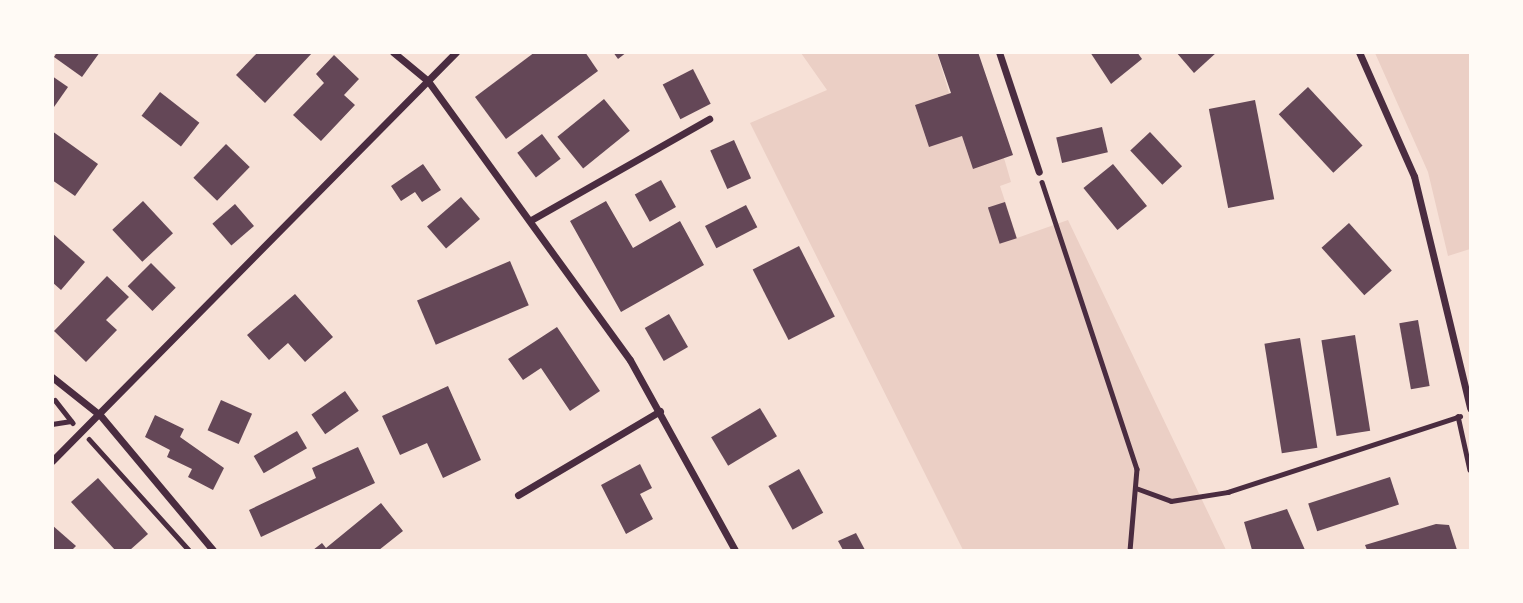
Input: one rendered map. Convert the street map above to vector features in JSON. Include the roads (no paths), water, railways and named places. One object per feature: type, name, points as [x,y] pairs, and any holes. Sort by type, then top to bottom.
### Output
[{"type":"street","points":[[393,52],[428,81],[531,220],[660,411],[735,551]]},
{"type":"street","points":[[52,461],[456,52]]},
{"type":"street","points":[[999,52],[1039,172]]},
{"type":"street","points":[[1359,52],[1414,176],[1471,410]]},
{"type":"street","points":[[531,220],[709,118]]},
{"type":"street","points":[[52,377],[100,415],[213,551]]},
{"type":"street","points":[[518,495],[660,411]]}]
